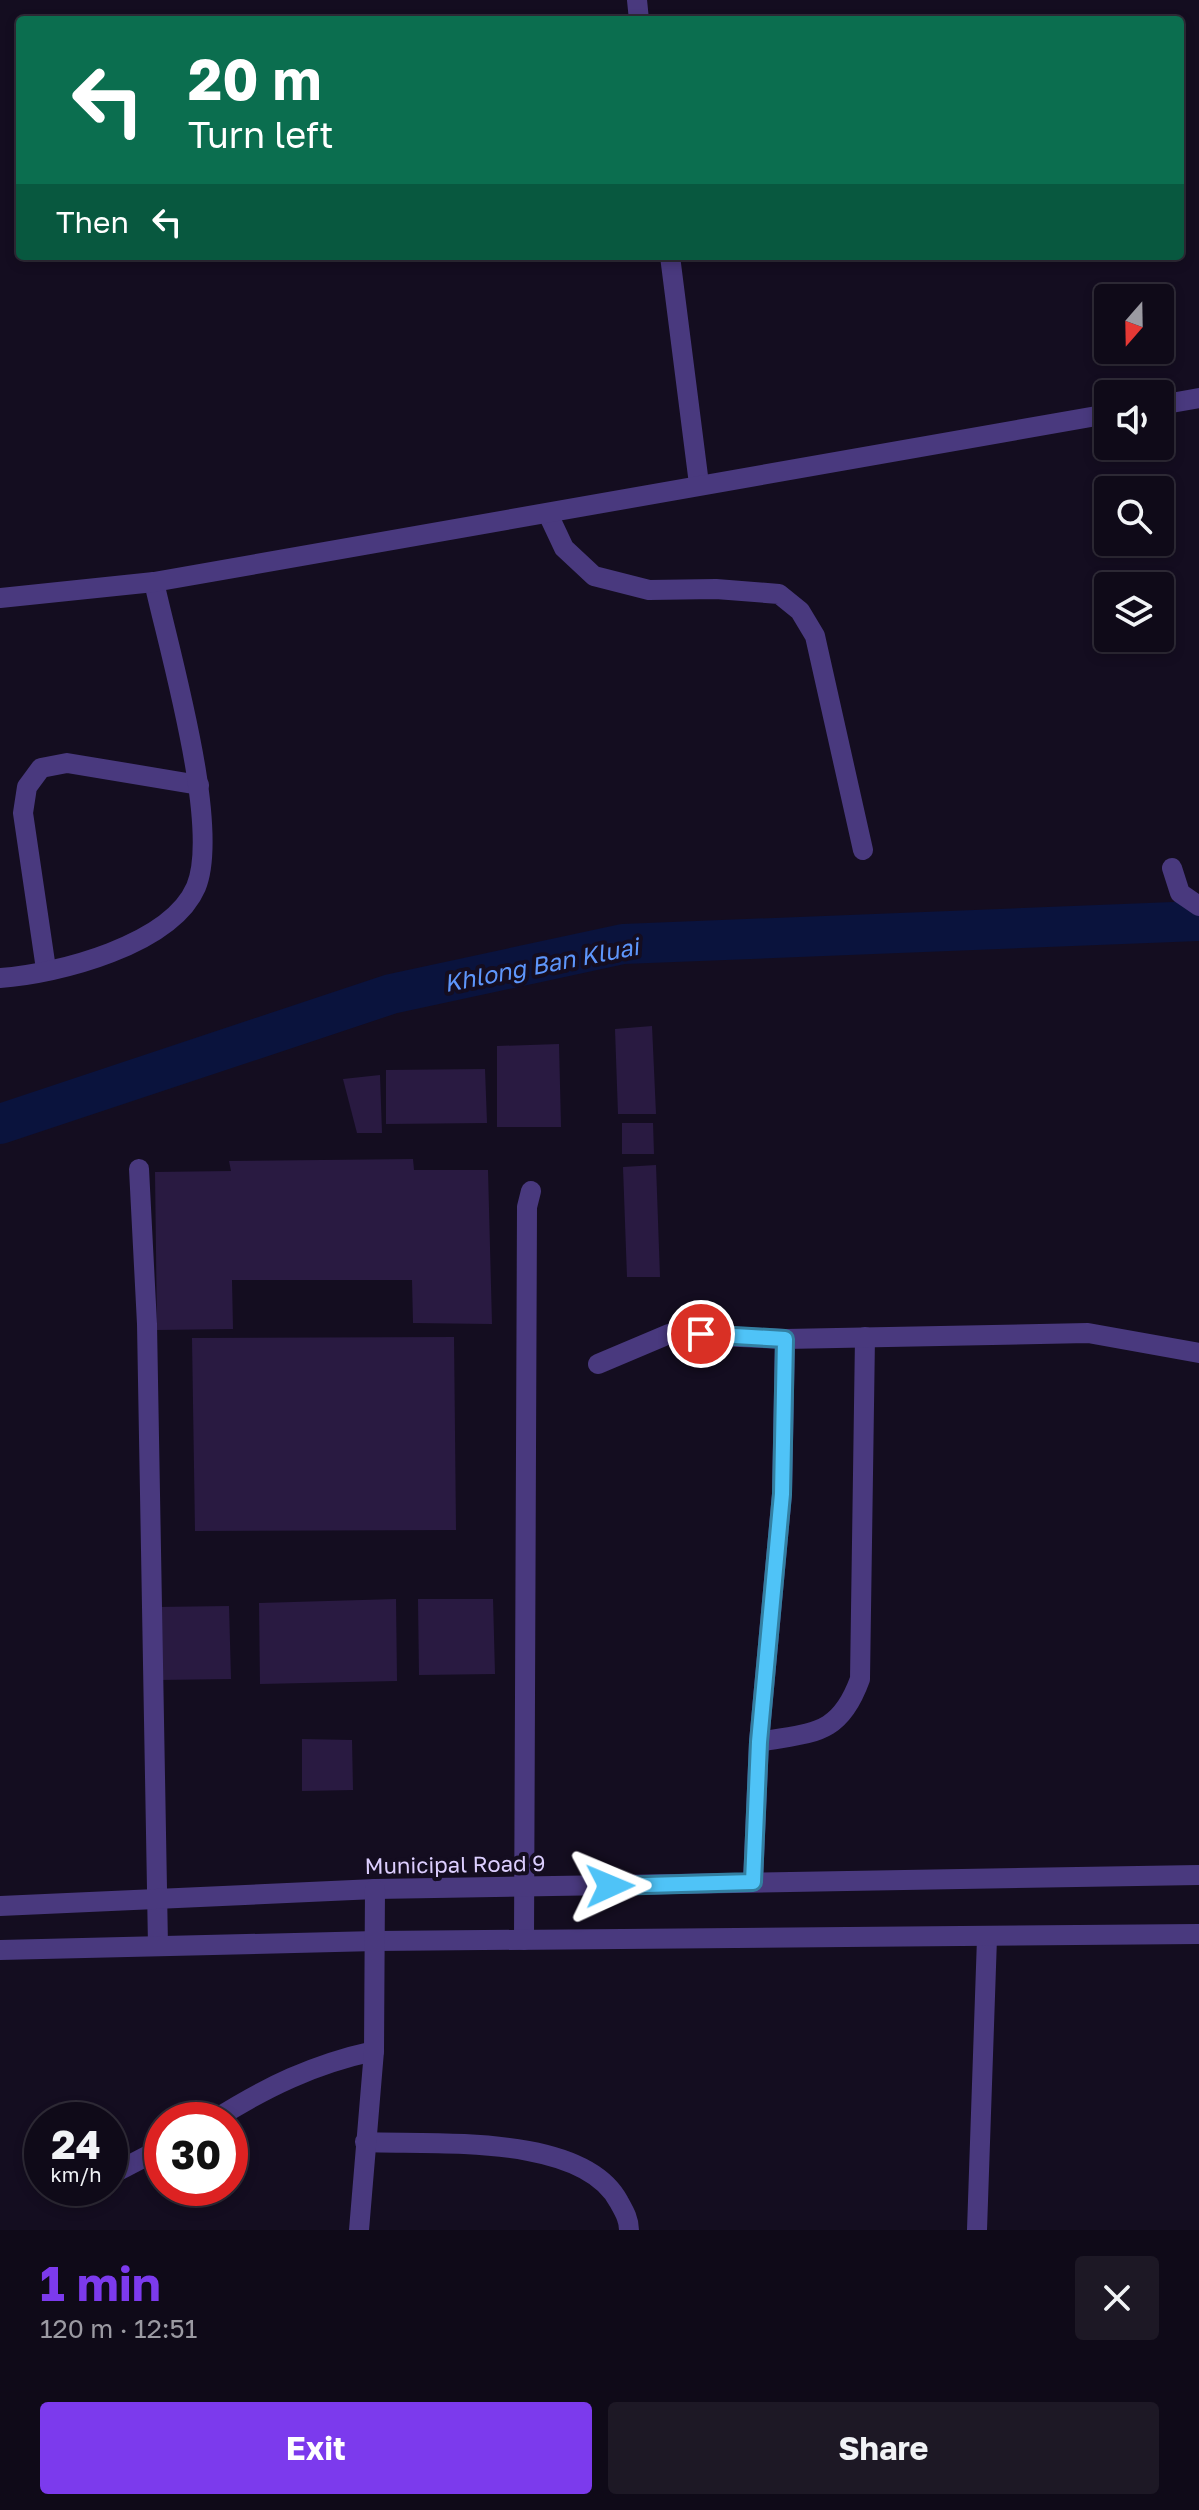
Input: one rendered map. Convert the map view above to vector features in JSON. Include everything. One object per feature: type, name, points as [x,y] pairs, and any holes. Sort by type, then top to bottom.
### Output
[{"type":"street","points":[[671,260],[699,484]]},
{"type":"street","points":[[1174,402],[1199,398]]},
{"type":"street","points":[[0,598],[154,582],[1094,416]]},
{"type":"street","points":[[548,514],[564,548],[594,576],[649,590],[753,590],[779,594],[800,611],[815,636],[863,850]]},
{"type":"street","points":[[0,978],[122,950],[165,927],[196,888],[203,851],[199,785],[154,582]]},
{"type":"street","points":[[46,969],[23,813],[27,787],[41,768],[67,763],[199,785]]},
{"type":"street","points":[[1172,868],[1180,893],[1199,906]]},
{"type":"street","points":[[139,1169],[147,1324],[158,1946]]},
{"type":"street","points":[[524,1940],[527,1222],[531,1191]]},
{"type":"street","points":[[598,1364],[669,1334],[785,1339],[1088,1333],[1199,1353]]},
{"type":"street","points":[[759,1742],[827,1729],[852,1701],[860,1679],[865,1337]]},
{"type":"street","points":[[753,1882],[759,1742],[782,1494],[785,1339]]},
{"type":"street","name":"Municipal Road 9","points":[[0,1906],[375,1889],[1199,1875]]},
{"type":"street","points":[[359,2230],[374,2051],[375,1889]]},
{"type":"street","points":[[0,1950],[376,1941],[1199,1934]]},
{"type":"street","points":[[977,2230],[987,1938]]},
{"type":"street","points":[[245,2102],[287,2077],[330,2060],[374,2051]]},
{"type":"street","points":[[365,2142],[531,2149],[570,2160],[612,2188],[629,2221],[629,2230]]},
{"type":"building","points":[[652,1026],[656,1114],[618,1114],[615,1029]]},
{"type":"building","points":[[559,1044],[561,1127],[497,1127],[497,1046]]},
{"type":"building","points":[[485,1069],[487,1123],[386,1124],[386,1070]]},
{"type":"building","points":[[380,1075],[382,1133],[357,1133],[343,1079]]},
{"type":"building","points":[[622,1123],[653,1123],[654,1154],[622,1154]]},
{"type":"building","points":[[413,1159],[414,1170],[488,1170],[492,1324],[413,1323],[412,1280],[232,1280],[233,1329],[157,1330],[155,1172],[231,1171],[229,1161]]},
{"type":"building","points":[[656,1165],[660,1277],[627,1277],[623,1167]]},
{"type":"building","points":[[454,1337],[456,1530],[195,1531],[192,1338]]},
{"type":"building","points":[[396,1599],[397,1681],[260,1684],[259,1603]]},
{"type":"building","points":[[418,1599],[493,1599],[495,1674],[419,1675]]},
{"type":"building","points":[[229,1606],[231,1679],[157,1680],[156,1607]]},
{"type":"building","points":[[302,1739],[352,1740],[353,1790],[302,1791]]},
{"type":"waterway","name":"Khlong Ban Kluai","points":[[0,1124],[391,994],[623,944],[1199,921]]},
{"type":"route","points":[[610,1886],[753,1882],[759,1742],[782,1494],[785,1339],[701,1334]]}]
